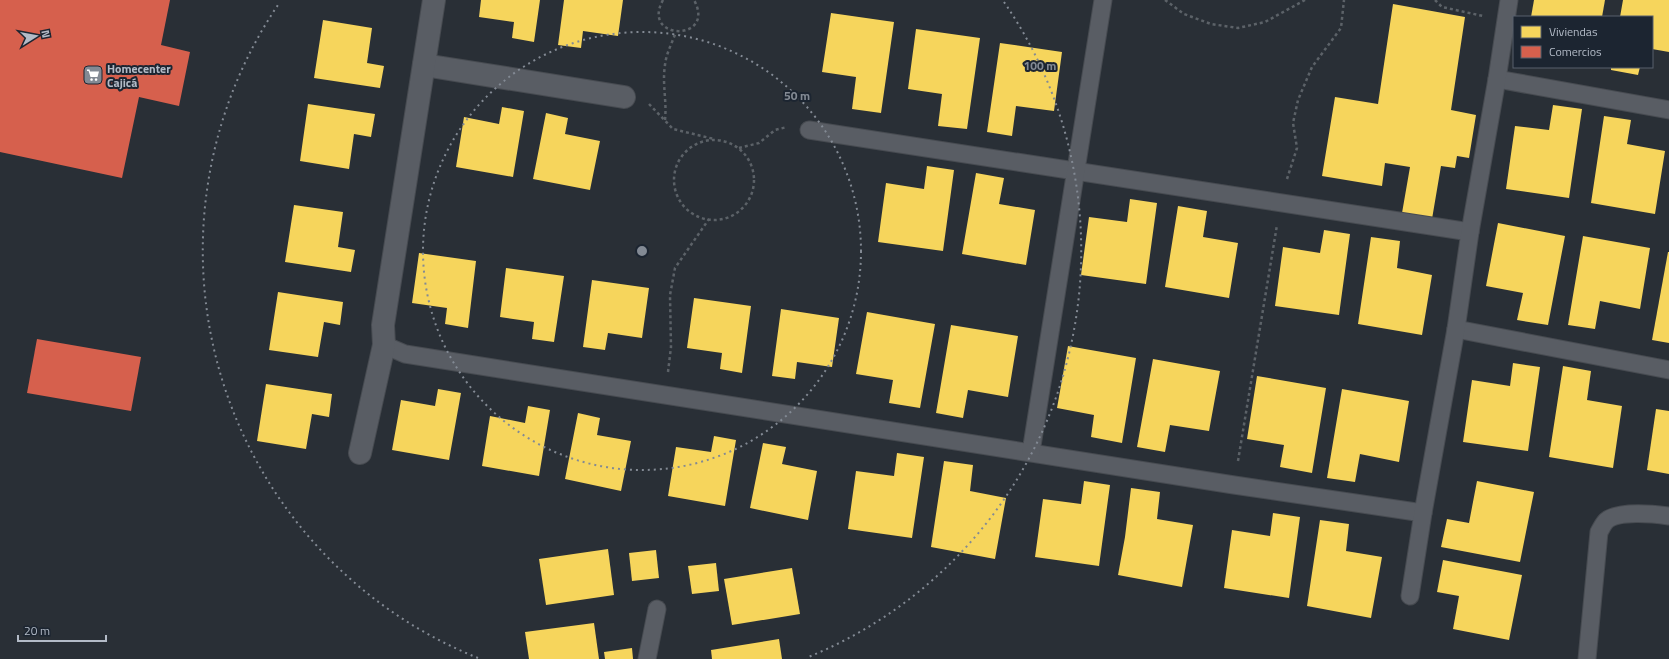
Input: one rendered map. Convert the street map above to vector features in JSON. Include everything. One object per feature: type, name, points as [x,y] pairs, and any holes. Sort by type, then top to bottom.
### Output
[{"type":"street","points":[[360,453],[384,346],[382,325],[434,0]]},
{"type":"street","points":[[424,65],[624,97]]},
{"type":"lane","points":[[1031,452],[1102,0]]},
{"type":"lane","points":[[1410,596],[1423,513],[1456,329],[1470,232],[1497,79],[1509,0]]},
{"type":"lane","points":[[1497,79],[1669,110]]},
{"type":"lane","points":[[809,130],[1470,232]]},
{"type":"lane","points":[[1456,329],[1669,370]]},
{"type":"lane","points":[[384,346],[404,354],[1234,485],[1423,513]]},
{"type":"lane","points":[[1587,659],[1599,532],[1606,521],[1622,514],[1652,514],[1669,516]]},
{"type":"lane","points":[[647,659],[657,609]]},
{"type":"path","points":[[663,0],[659,6],[658,15],[662,23],[668,29],[676,32],[685,31],[692,26],[697,18],[698,8],[694,0]]},
{"type":"path","points":[[1165,0],[1184,14],[1211,24],[1238,28],[1265,22],[1305,0]]},
{"type":"path","points":[[1234,485],[1280,202],[1297,148],[1293,123],[1298,100],[1312,67],[1341,28],[1344,0]]},
{"type":"path","points":[[1436,0],[1442,7],[1485,16],[1506,17]]},
{"type":"path","points":[[665,120],[665,64],[676,32]]},
{"type":"path","points":[[624,97],[647,102],[673,129],[716,139],[728,142],[739,148],[748,158],[753,170],[754,183],[751,196],[743,207],[733,215],[721,219],[709,219],[697,216],[687,209],[675,188],[674,175],[684,153],[693,145],[716,139]]},
{"type":"path","points":[[739,148],[759,143],[775,130],[789,127],[809,130]]},
{"type":"path","points":[[662,394],[670,366],[670,295],[675,268],[709,219]]},
{"type":"building: Viviendas","points":[[481,0],[540,0],[534,42],[512,38],[514,22],[479,17]]},
{"type":"building: Viviendas","points":[[564,0],[623,0],[618,36],[583,31],[581,48],[558,45]]},
{"type":"building: Viviendas","points":[[1534,0],[1605,0],[1602,16],[1531,16]]},
{"type":"building: Viviendas","points":[[1623,0],[1669,0],[1669,52],[1653,49],[1653,16],[1620,16]]},
{"type":"building: Viviendas","points":[[1393,4],[1465,17],[1451,110],[1476,115],[1469,158],[1457,156],[1455,168],[1441,166],[1432,219],[1402,213],[1410,167],[1385,163],[1382,186],[1322,176],[1335,97],[1378,104]]},
{"type":"building: Viviendas","points":[[831,13],[894,22],[881,113],[852,109],[856,77],[822,72]]},
{"type":"building: Viviendas","points":[[323,20],[372,28],[367,63],[384,66],[380,88],[314,78]]},
{"type":"building: Viviendas","points":[[916,29],[980,38],[967,129],[938,126],[942,94],[908,89]]},
{"type":"building: Viviendas","points":[[1000,43],[1062,52],[1054,111],[1016,106],[1012,136],[987,132]]},
{"type":"building: Viviendas","points":[[1611,68],[1640,68],[1638,75],[1611,70]]},
{"type":"building: Viviendas","points":[[308,104],[375,114],[371,137],[354,134],[349,169],[300,161]]},
{"type":"building: Viviendas","points":[[1553,105],[1582,109],[1569,198],[1506,189],[1515,126],[1549,130]]},
{"type":"building: Viviendas","points":[[502,107],[524,111],[513,177],[456,167],[464,117],[499,124]]},
{"type":"building: Viviendas","points":[[546,113],[568,118],[565,134],[600,141],[590,190],[533,179]]},
{"type":"building: Viviendas","points":[[1604,116],[1631,120],[1627,144],[1665,151],[1655,214],[1591,203]]},
{"type":"building: Viviendas","points":[[927,166],[954,170],[943,251],[878,242],[886,183],[924,189]]},
{"type":"building: Viviendas","points":[[976,173],[1004,178],[999,204],[1035,210],[1026,265],[962,254]]},
{"type":"building: Viviendas","points":[[1130,199],[1157,203],[1146,284],[1081,275],[1089,217],[1127,222]]},
{"type":"building: Viviendas","points":[[294,205],[343,212],[338,247],[355,250],[351,272],[285,262]]},
{"type":"building: Viviendas","points":[[1178,206],[1207,211],[1203,237],[1238,243],[1229,298],[1165,287]]},
{"type":"building: Viviendas","points":[[1498,223],[1565,236],[1548,325],[1517,320],[1523,293],[1486,286]]},
{"type":"building: Viviendas","points":[[1324,230],[1350,234],[1339,315],[1275,306],[1283,247],[1320,253]]},
{"type":"building: Viviendas","points":[[1583,236],[1650,248],[1640,309],[1600,301],[1595,329],[1568,325]]},
{"type":"building: Viviendas","points":[[1371,237],[1400,241],[1397,268],[1432,275],[1422,335],[1358,324]]},
{"type":"building: Viviendas","points":[[1669,252],[1669,343],[1652,340]]},
{"type":"building: Viviendas","points":[[419,253],[476,261],[468,328],[445,324],[447,308],[412,303]]},
{"type":"building: Viviendas","points":[[506,268],[564,276],[554,342],[532,339],[534,322],[500,317]]},
{"type":"building: Viviendas","points":[[592,280],[649,288],[642,338],[608,333],[605,350],[583,347]]},
{"type":"building: Viviendas","points":[[278,292],[343,302],[340,325],[324,322],[318,357],[269,350]]},
{"type":"building: Viviendas","points":[[694,298],[751,306],[742,373],[720,369],[722,353],[687,348]]},
{"type":"building: Viviendas","points":[[781,309],[839,318],[832,367],[797,362],[795,379],[772,376]]},
{"type":"building: Viviendas","points":[[867,312],[935,324],[920,408],[889,403],[893,380],[856,374]]},
{"type":"building: Viviendas","points":[[951,325],[1018,336],[1008,397],[968,390],[963,418],[936,413]]},
{"type":"building: Viviendas","points":[[1068,346],[1136,358],[1122,443],[1091,437],[1094,415],[1057,408]]},
{"type":"building: Viviendas","points":[[1153,359],[1220,371],[1209,431],[1170,425],[1165,452],[1137,447]]},
{"type":"building: Viviendas","points":[[1513,363],[1540,367],[1528,451],[1463,442],[1472,380],[1510,386]]},
{"type":"building: Viviendas","points":[[1563,366],[1591,371],[1587,400],[1622,406],[1613,468],[1549,457]]},
{"type":"building: Viviendas","points":[[1257,376],[1326,388],[1312,473],[1280,467],[1284,445],[1247,439]]},
{"type":"building: Viviendas","points":[[266,384],[332,394],[329,417],[312,414],[306,449],[257,441]]},
{"type":"building: Viviendas","points":[[438,389],[461,393],[449,460],[392,450],[401,400],[435,406]]},
{"type":"building: Viviendas","points":[[1342,389],[1409,401],[1399,462],[1360,454],[1355,482],[1327,478]]},
{"type":"building: Viviendas","points":[[528,406],[550,410],[539,476],[482,466],[490,416],[525,423]]},
{"type":"building: Viviendas","points":[[1656,409],[1669,411],[1669,474],[1647,470]]},
{"type":"building: Viviendas","points":[[578,413],[600,418],[597,435],[631,441],[621,491],[565,479]]},
{"type":"building: Viviendas","points":[[714,436],[736,440],[725,506],[668,496],[676,447],[711,452]]},
{"type":"building: Viviendas","points":[[763,443],[786,447],[782,464],[817,471],[808,520],[750,508]]},
{"type":"building: Viviendas","points":[[897,453],[924,457],[912,538],[848,529],[856,471],[894,476]]},
{"type":"building: Viviendas","points":[[944,461],[973,465],[970,491],[1006,498],[995,559],[931,547]]},
{"type":"building: Viviendas","points":[[1084,481],[1110,485],[1099,566],[1035,557],[1043,499],[1081,504]]},
{"type":"building: Viviendas","points":[[1477,481],[1534,492],[1520,562],[1441,547],[1447,519],[1469,523]]},
{"type":"building: Viviendas","points":[[1131,488],[1160,492],[1157,519],[1193,525],[1182,587],[1118,575],[1125,537]]},
{"type":"building: Viviendas","points":[[1273,513],[1300,517],[1289,598],[1224,588],[1232,530],[1270,536]]},
{"type":"building: Viviendas","points":[[1320,520],[1349,524],[1346,551],[1382,557],[1371,618],[1307,606]]},
{"type":"building: Viviendas","points":[[608,549],[614,595],[546,605],[539,559]]},
{"type":"building: Viviendas","points":[[656,550],[659,578],[632,581],[629,553]]},
{"type":"building: Viviendas","points":[[1443,560],[1522,575],[1509,640],[1453,629],[1459,596],[1437,592]]},
{"type":"building: Viviendas","points":[[716,563],[719,591],[692,594],[688,566]]},
{"type":"building: Viviendas","points":[[792,568],[800,614],[732,625],[724,579]]},
{"type":"building: Viviendas","points":[[594,623],[599,659],[529,659],[525,632]]},
{"type":"building: Viviendas","points":[[779,639],[782,659],[712,659],[711,650]]},
{"type":"building: Viviendas","points":[[632,648],[633,659],[605,659],[604,652]]},
{"type":"building: Comercios","name":"Homecenter Cajicá","points":[[0,0],[170,0],[161,45],[190,52],[179,106],[139,97],[122,178],[0,152]]},
{"type":"building: Comercios","points":[[37,339],[141,357],[131,411],[27,393]]},
{"type":"place","name":"Homecenter Cajicá","points":[[93,75]]}]
